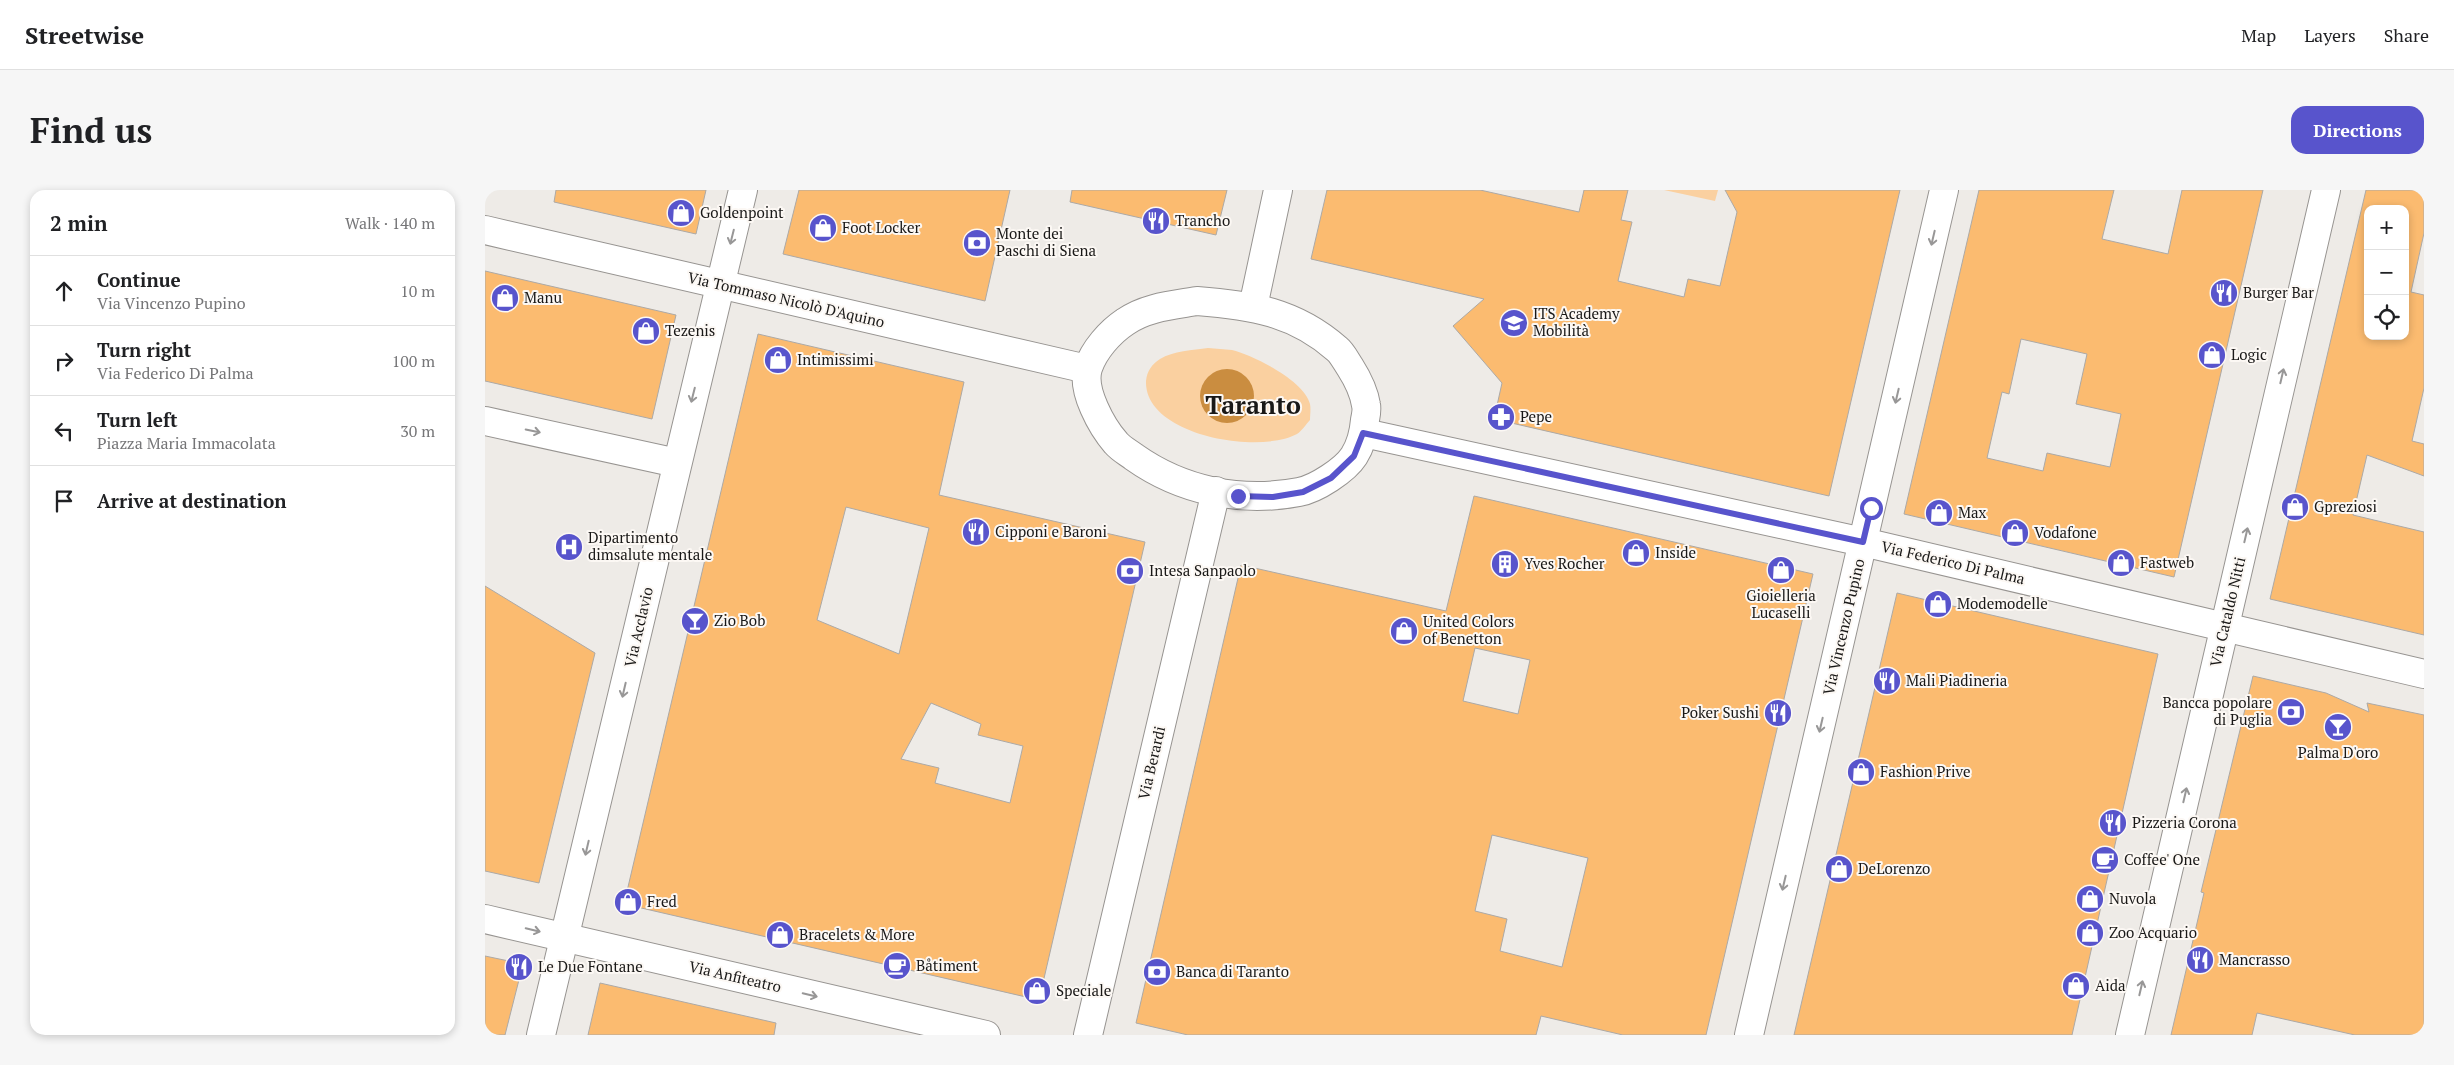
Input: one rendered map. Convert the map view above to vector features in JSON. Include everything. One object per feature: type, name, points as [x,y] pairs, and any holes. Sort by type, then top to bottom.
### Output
[{"type":"street","name":"Via Acclavio","points":[[541,1035],[566,938],[743,190]]},
{"type":"street","points":[[1253,307],[1278,190]]},
{"type":"street","name":"Via Vincenzo Pupino","points":[[1749,1035],[1944,190]]},
{"type":"street","name":"Via Cataldo Nitti","points":[[2130,1035],[2326,190]]},
{"type":"street","name":"Via Tommaso Nicolò D'Aquino","points":[[485,230],[1087,369]]},
{"type":"street","points":[[1197,302],[1253,307],[1285,315],[1309,329],[1338,350],[1356,376],[1367,406],[1363,433],[1354,456],[1331,478],[1303,492],[1273,497],[1238,496],[1181,484],[1147,466],[1117,444],[1098,418],[1088,389],[1087,369],[1101,344],[1126,321],[1162,306],[1197,302]]},
{"type":"street","points":[[485,421],[677,463]]},
{"type":"street","name":"Via Federico Di Palma","points":[[1363,433],[1863,542],[2424,674]]},
{"type":"street","name":"Via Berardi","points":[[1088,1035],[1217,491]]},
{"type":"street","name":"Via Anfiteatro","points":[[485,919],[986,1035]]},
{"type":"shaded area","points":[[1664,190],[1718,190],[1715,201]]},
{"type":"shaded area","points":[[1208,348],[1232,350],[1252,357],[1289,378],[1306,395],[1310,404],[1310,420],[1297,434],[1279,440],[1257,442],[1232,441],[1206,436],[1183,427],[1163,415],[1150,400],[1146,381],[1150,368],[1160,359],[1171,354]]},
{"type":"shaded area","points":[[1222,369],[1232,369],[1242,373],[1250,381],[1254,396],[1250,411],[1242,419],[1232,423],[1222,423],[1212,419],[1204,411],[1200,401],[1200,391],[1204,381],[1212,373]]},
{"type":"building","points":[[556,190],[706,190],[696,234],[554,202]]},
{"type":"building","points":[[799,190],[1010,190],[985,301],[783,254]]},
{"type":"building","points":[[1072,190],[1227,190],[1216,235],[1070,202]]},
{"type":"building","points":[[1327,190],[1480,190],[1579,212],[1584,190],[1628,190],[1621,220],[1632,222],[1618,281],[1684,297],[1688,279],[1720,286],[1737,212],[1725,190],[1900,190],[1829,496],[1494,419],[1502,383],[1453,326],[1484,299],[1311,259]]},
{"type":"building","points":[[1979,190],[2114,190],[2102,239],[2168,254],[2182,190],[2263,190],[2174,577],[1904,514]],"holes":[[[2021,339],[2087,354],[2076,404],[2121,414],[2110,467],[2047,453],[2043,471],[1987,458],[2002,392],[2009,394]]]},
{"type":"building","points":[[2366,190],[2424,190],[2424,233],[2411,292],[2424,295],[2424,388],[2412,441],[2424,444],[2424,476],[2367,455],[2353,515],[2424,532],[2424,635],[2270,599]]},
{"type":"building","points":[[485,271],[676,315],[652,419],[485,381]]},
{"type":"building","points":[[758,334],[964,382],[939,495],[1145,542],[1039,1000],[624,904]],"holes":[[[846,507],[929,528],[899,654],[817,620]],[[931,703],[981,724],[978,735],[1023,746],[1010,803],[935,783],[939,768],[901,759]]]},
{"type":"building","points":[[1474,496],[1813,574],[1706,1035],[1623,1035],[1541,1016],[1536,1035],[1188,1035],[1136,1023],[1241,565],[1446,611]],"holes":[[[1475,648],[1530,660],[1518,714],[1463,701]],[[1492,835],[1588,858],[1562,967],[1500,951],[1507,919],[1475,911]]]},
{"type":"building","points":[[485,586],[595,653],[539,883],[485,871]]},
{"type":"building","points":[[1897,593],[2158,654],[2072,1035],[1794,1035]]},
{"type":"building","points":[[2253,676],[2326,693],[2369,712],[2367,703],[2424,715],[2424,1035],[2355,1035],[2257,1013],[2252,1035],[2171,1035],[2204,893],[2201,892]]},
{"type":"building","points":[[485,956],[523,964],[505,1035],[485,1035]]},
{"type":"building","points":[[600,983],[776,1023],[774,1035],[588,1035]]},
{"type":"place","name":"Goldenpoint","points":[[681,213]]},
{"type":"place","name":"Trancho","points":[[1156,221]]},
{"type":"place","name":"Foot Locker","points":[[823,228]]},
{"type":"place","name":"Monte dei Paschi di Siena","points":[[977,243]]},
{"type":"place","name":"Burger Bar","points":[[2224,293]]},
{"type":"place","name":"Manu","points":[[505,298]]},
{"type":"place","name":"ITS Academy Mobilità","points":[[1514,323]]},
{"type":"place","name":"Tezenis","points":[[646,331]]},
{"type":"place","name":"Logic","points":[[2212,355]]},
{"type":"place","name":"Intimissimi","points":[[778,360]]},
{"type":"place","name":"Pepe","points":[[1501,417]]},
{"type":"place","name":"Gpreziosi","points":[[2295,507]]},
{"type":"place","name":"Max","points":[[1939,513]]},
{"type":"place","name":"Cipponi e Baroni","points":[[976,532]]},
{"type":"place","name":"Vodafone","points":[[2015,533]]},
{"type":"place","name":"Dipartimento dimsalute mentale","points":[[569,547]]},
{"type":"place","name":"Inside","points":[[1636,553]]},
{"type":"place","name":"Fastweb","points":[[2121,563]]},
{"type":"place","name":"Yves Rocher","points":[[1505,564]]},
{"type":"place","name":"Gioielleria Lucaselli","points":[[1781,570]]},
{"type":"place","name":"Intesa Sanpaolo","points":[[1130,571]]},
{"type":"place","name":"Modemodelle","points":[[1938,604]]},
{"type":"place","name":"Zio Bob","points":[[695,621]]},
{"type":"place","name":"United Colors of Benetton","points":[[1404,631]]},
{"type":"place","name":"Mali Piadineria","points":[[1887,681]]},
{"type":"place","name":"Bancca popolare di Puglia","points":[[2291,712]]},
{"type":"place","name":"Poker Sushi","points":[[1778,713]]},
{"type":"place","name":"Palma D'oro","points":[[2338,727]]},
{"type":"place","name":"Fashion Prive","points":[[1861,772]]},
{"type":"place","name":"Pizzeria Corona","points":[[2113,823]]},
{"type":"place","name":"Coffee' One","points":[[2105,860]]},
{"type":"place","name":"DeLorenzo","points":[[1839,869]]},
{"type":"place","name":"Nuvola","points":[[2090,899]]},
{"type":"place","name":"Fred","points":[[628,902]]},
{"type":"place","name":"Zoo Acquario","points":[[2090,933]]},
{"type":"place","name":"Bracelets & More","points":[[780,935]]},
{"type":"place","name":"Mancrasso","points":[[2200,960]]},
{"type":"place","name":"Båtiment","points":[[897,966]]},
{"type":"place","name":"Le Due Fontane","points":[[519,967]]},
{"type":"place","name":"Banca di Taranto","points":[[1157,972]]},
{"type":"place","name":"Aida","points":[[2076,986]]},
{"type":"place","name":"Speciale","points":[[1037,991]]},
{"type":"district","name":"Taranto","points":[[1253,405]]},
{"type":"route","points":[[1238,496],[1273,497],[1303,492],[1331,478],[1354,456],[1363,433],[1863,542],[1871,508]]}]
